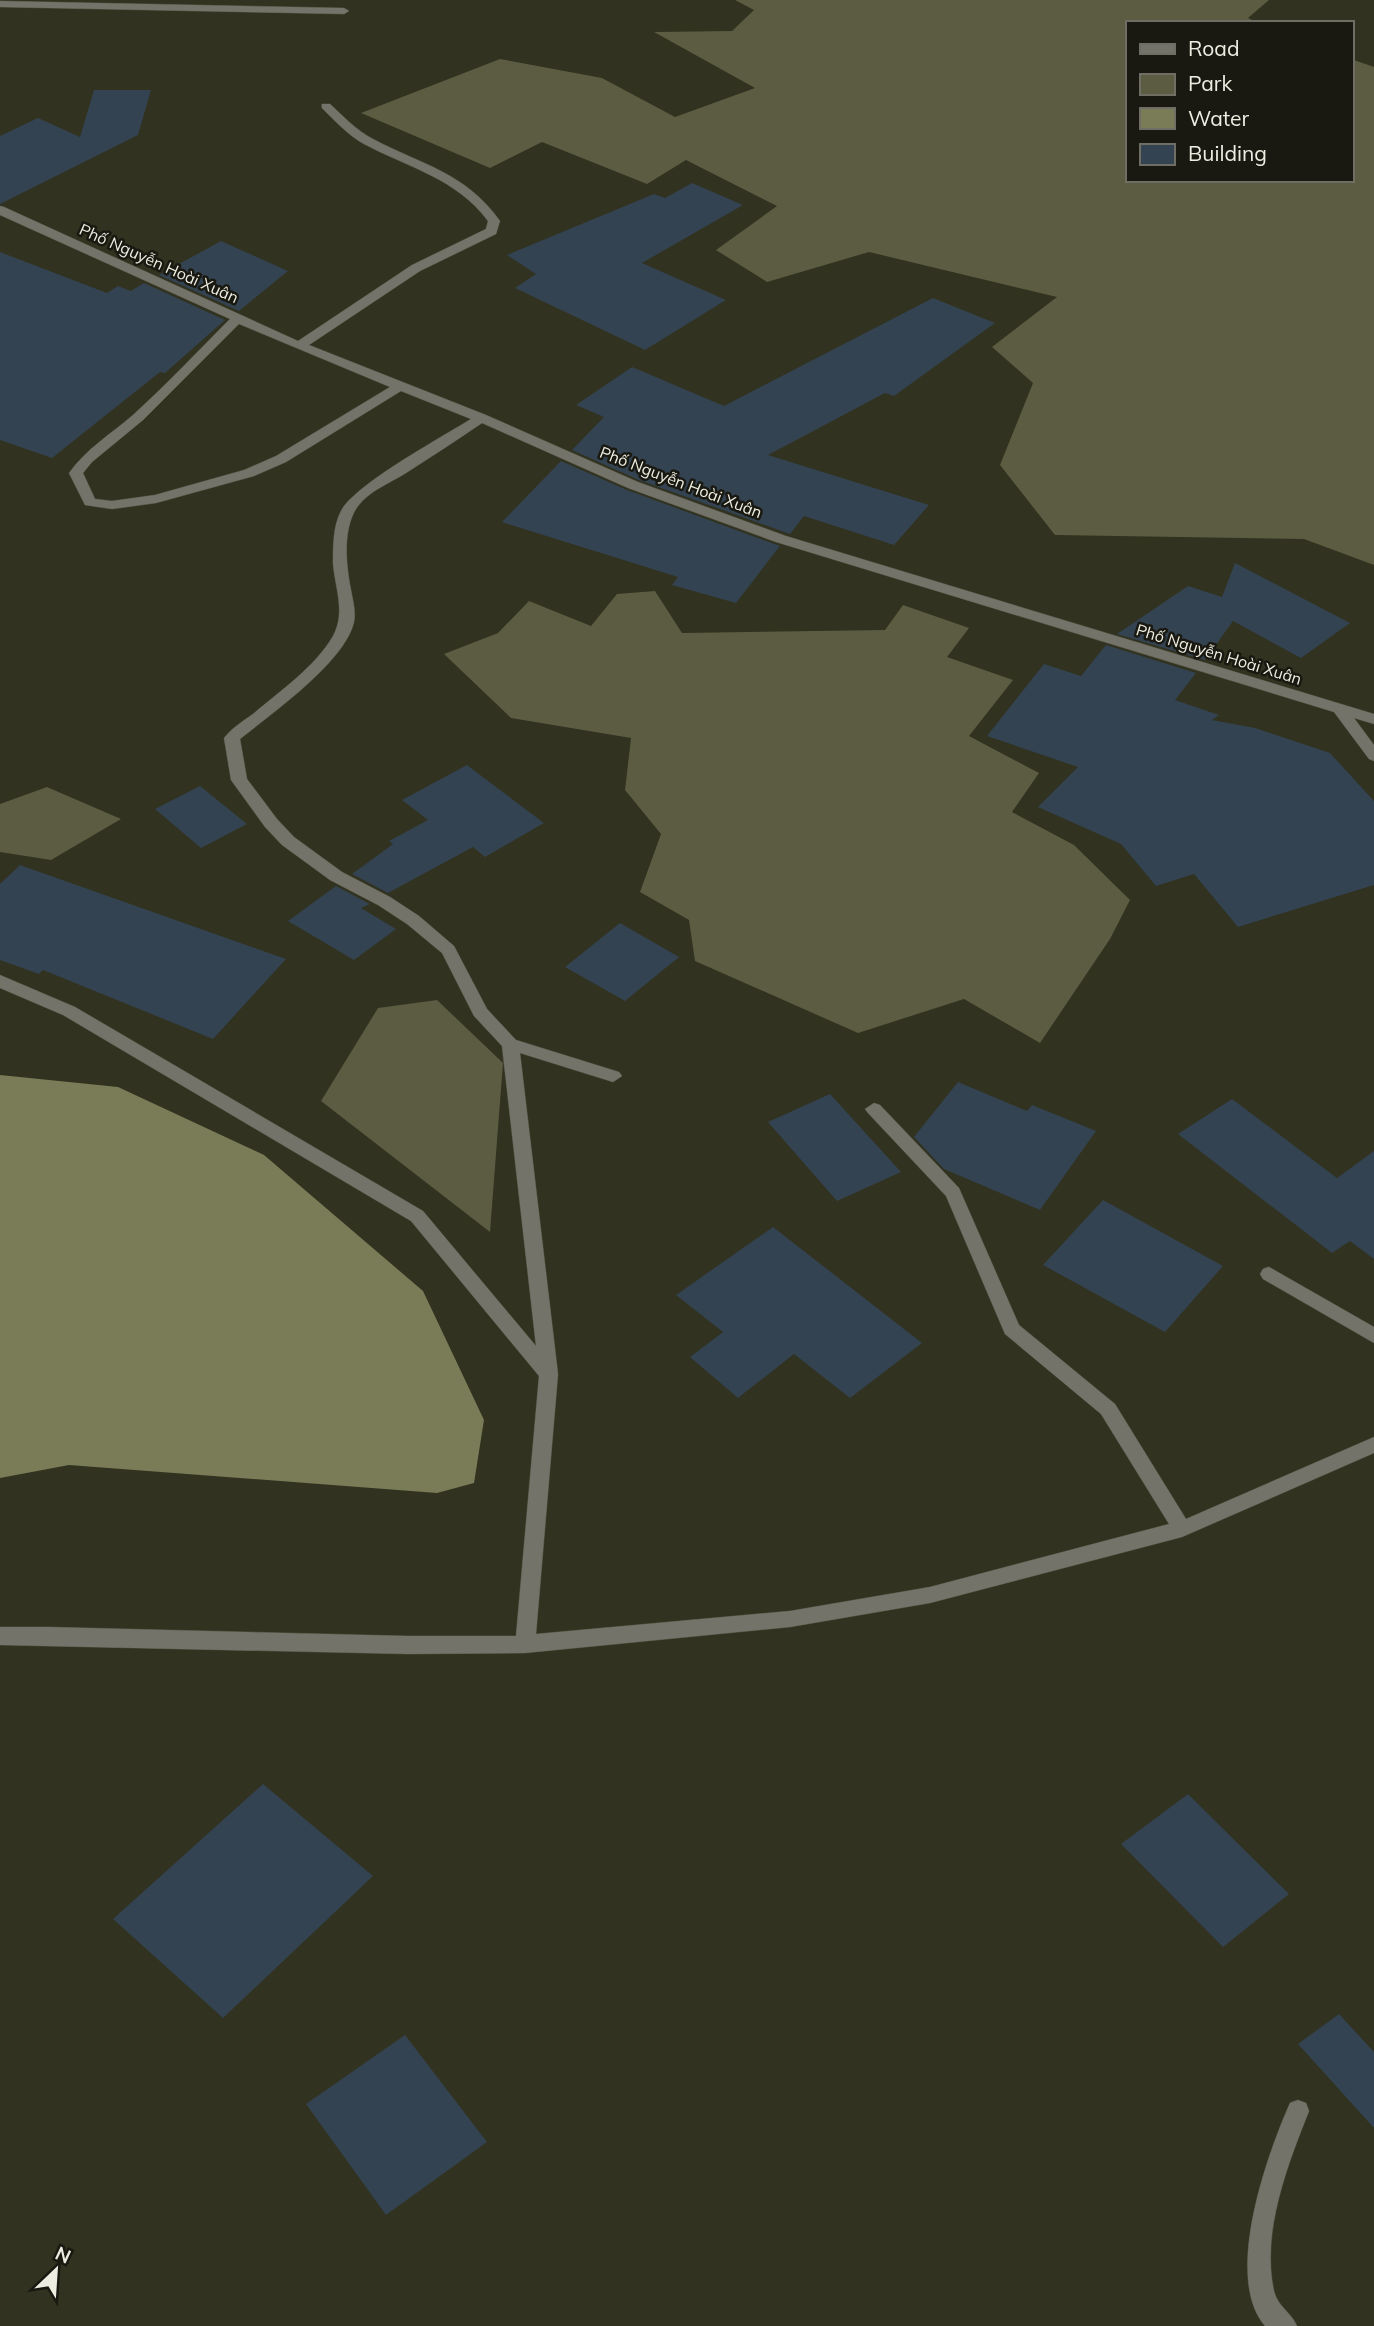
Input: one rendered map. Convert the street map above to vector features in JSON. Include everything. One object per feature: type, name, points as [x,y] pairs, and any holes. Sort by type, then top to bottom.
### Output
[{"type":"street","points":[[0,4],[344,11]]},
{"type":"street","points":[[299,346],[416,268],[492,231],[494,221],[478,201],[455,182],[433,168],[366,141],[326,106]]},
{"type":"street","name":"Phố Nguyễn Hoài Xuân","points":[[0,210],[299,346],[481,418],[633,485],[781,539],[1374,719]]},
{"type":"street","points":[[239,318],[138,417],[87,459],[76,473],[90,502],[111,505],[156,499],[249,474],[281,459],[400,386]]},
{"type":"street","points":[[481,418],[373,487],[352,505],[344,526],[341,549],[343,587],[349,603],[345,626],[334,645],[316,666],[232,738],[239,780],[288,841],[335,876],[403,914],[448,950],[480,1012],[510,1044],[613,1076]]},
{"type":"street","points":[[1340,709],[1374,756]]},
{"type":"street","points":[[0,981],[69,1012],[417,1216],[549,1374]]},
{"type":"street","points":[[510,1044],[549,1374],[526,1644]]},
{"type":"street","points":[[874,1109],[953,1194],[1012,1329],[1108,1409],[1182,1529]]},
{"type":"street","points":[[1269,1274],[1374,1336]]},
{"type":"street","points":[[0,1636],[408,1645],[526,1644],[790,1619],[930,1595],[1182,1529],[1374,1445]]},
{"type":"street","points":[[1284,2326],[1270,2314],[1261,2286],[1261,2237],[1281,2151],[1298,2110]]},
{"type":"green space","points":[[735,0],[1269,0],[1248,18],[1254,21],[1126,21],[1126,182],[1353,182],[1353,60],[1374,67],[1374,565],[1304,539],[1055,535],[1000,465],[1033,383],[992,347],[1057,297],[869,252],[767,282],[716,250],[777,206],[686,160],[647,184],[542,142],[490,168],[361,113],[500,59],[602,78],[675,117],[755,88],[654,32],[732,31],[754,10]]},
{"type":"green space","points":[[655,591],[682,633],[885,630],[903,605],[969,628],[947,657],[1013,680],[969,736],[1039,773],[1012,812],[1074,845],[1130,900],[1110,939],[1040,1043],[964,999],[858,1033],[695,961],[689,920],[640,892],[661,834],[625,790],[631,738],[511,718],[444,654],[498,633],[529,601],[591,626],[617,594]]},
{"type":"green space","points":[[47,787],[121,819],[51,860],[0,852],[0,804]]},
{"type":"green space","points":[[437,1000],[503,1063],[490,1232],[321,1101],[378,1008]]},
{"type":"water","points":[[0,1075],[118,1087],[264,1155],[423,1291],[484,1420],[474,1483],[437,1493],[69,1465],[0,1478]]},
{"type":"building","points":[[94,90],[151,90],[138,135],[0,204],[0,136],[38,118],[80,137]]},
{"type":"building","points":[[692,183],[743,205],[642,263],[726,300],[645,350],[515,288],[536,274],[507,255],[654,194],[665,198]]},
{"type":"building","points":[[221,241],[288,271],[239,311],[159,275]]},
{"type":"building","points":[[0,252],[107,293],[118,286],[131,291],[144,283],[225,320],[165,373],[160,372],[52,458],[0,440]]},
{"type":"building","points":[[933,298],[995,323],[894,396],[885,393],[768,455],[929,505],[894,545],[804,516],[790,534],[639,480],[572,450],[604,417],[576,405],[632,367],[724,406]]},
{"type":"building","points":[[561,461],[627,490],[780,546],[736,603],[672,585],[678,577],[502,522]]},
{"type":"building","points":[[1235,563],[1350,623],[1301,658],[1233,621],[1205,660],[1117,634],[1188,586],[1222,597]]},
{"type":"building","points":[[1106,645],[1196,673],[1175,700],[1219,715],[1212,720],[1255,728],[1330,753],[1374,801],[1374,885],[1238,927],[1194,874],[1156,886],[1121,844],[1038,807],[1078,767],[987,736],[1044,664],[1081,676]]},
{"type":"building","points":[[467,765],[544,823],[485,857],[473,847],[388,893],[352,874],[393,844],[389,841],[428,820],[402,800]]},
{"type":"building","points":[[200,786],[247,824],[201,848],[155,809]]},
{"type":"building","points":[[20,865],[286,959],[213,1039],[43,970],[39,974],[0,960],[0,884]]},
{"type":"building","points":[[336,886],[370,904],[361,908],[396,929],[354,960],[288,921]]},
{"type":"building","points":[[620,923],[679,957],[625,1001],[565,967]]},
{"type":"building","points":[[958,1082],[1027,1111],[1032,1105],[1096,1131],[1040,1210],[944,1169],[914,1137]]},
{"type":"building","points":[[830,1094],[901,1172],[837,1201],[768,1122]]},
{"type":"building","points":[[1232,1099],[1337,1178],[1374,1151],[1374,1259],[1350,1241],[1332,1253],[1178,1134]]},
{"type":"building","points":[[1103,1200],[1223,1266],[1165,1332],[1043,1265]]},
{"type":"building","points":[[773,1227],[922,1343],[850,1398],[794,1354],[738,1398],[690,1357],[723,1332],[676,1295]]},
{"type":"building","points":[[263,1784],[373,1876],[223,2018],[113,1919]]},
{"type":"building","points":[[1188,1794],[1289,1894],[1223,1947],[1121,1844]]},
{"type":"building","points":[[1339,2014],[1374,2052],[1374,2128],[1298,2044]]},
{"type":"building","points":[[405,2035],[487,2142],[386,2215],[306,2104]]}]
